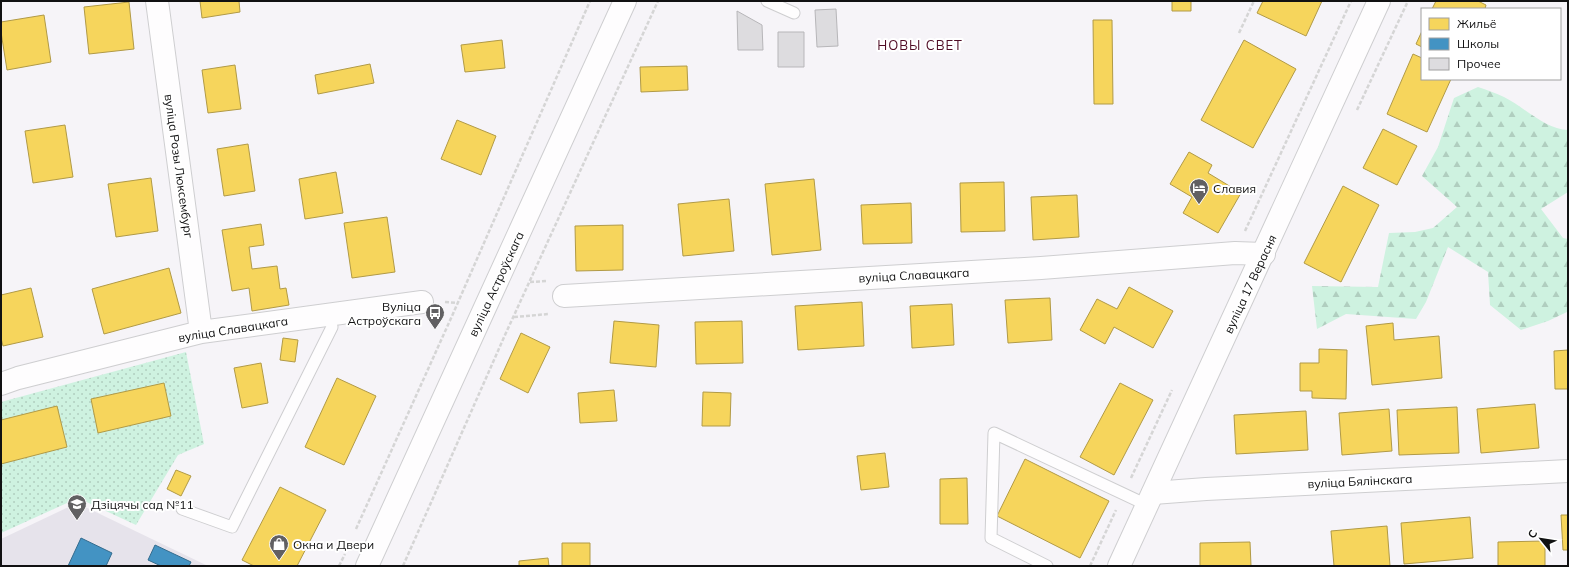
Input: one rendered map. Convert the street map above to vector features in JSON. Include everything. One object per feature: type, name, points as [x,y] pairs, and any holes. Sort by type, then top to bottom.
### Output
[{"type":"street","name":"вуліца Розы Люксембург","points":[[157,1],[201,332]]},
{"type":"street","name":"вуліца Астроўскага","points":[[367,566],[625,1]]},
{"type":"street","name":"вуліца 17 Верасня","points":[[1119,566],[1264,254],[1379,1]]},
{"type":"street","name":"вуліца Славацкага","points":[[564,296],[1033,269],[1235,253],[1264,254]]},
{"type":"street","name":"вуліца Славацкага","points":[[1,384],[26,376],[201,332],[422,302]]},
{"type":"street","name":"вуліца Бялінскага","points":[[1150,499],[1206,489],[1568,471]]},
{"type":"lane","points":[[767,1],[794,13]]},
{"type":"lane","points":[[182,509],[232,527],[332,328],[329,314]]},
{"type":"lane","points":[[1046,566],[991,538],[994,433],[1123,495],[1150,499]]},
{"type":"path","points":[[356,530],[452,316],[590,1]]},
{"type":"path","points":[[402,566],[658,1]]},
{"type":"path","points":[[1239,33],[1254,1]]},
{"type":"path","points":[[1235,253],[1351,1]]},
{"type":"path","points":[[1090,566],[1173,389]]},
{"type":"path","points":[[339,566],[346,552]]},
{"type":"shaded area","name":"Дзіцячы сад №11","points":[[77,503],[208,566],[1,566],[1,539]]},
{"type":"green space","points":[[1478,87],[1512,101],[1543,122],[1560,129],[1568,130],[1568,192],[1541,209],[1563,238],[1568,239],[1568,313],[1567,312],[1548,321],[1521,330],[1490,305],[1488,272],[1448,247],[1426,302],[1416,319],[1346,314],[1317,329],[1312,286],[1378,287],[1389,233],[1415,232],[1433,228],[1457,207],[1422,176],[1438,147],[1454,98]]},
{"type":"green space","points":[[186,352],[204,444],[178,455],[136,525],[78,498],[1,533],[1,402]]},
{"type":"building: Жильё","points":[[200,1],[239,1],[240,12],[202,18]]},
{"type":"building: Жильё","points":[[1172,1],[1191,1],[1191,11],[1172,11]]},
{"type":"building: Жильё","points":[[1263,1],[1322,1],[1306,36],[1257,13]]},
{"type":"building: Жильё","points":[[1436,1],[1478,1],[1486,5],[1485,8],[1432,8]]},
{"type":"building: Жильё","points":[[129,2],[134,49],[89,54],[84,7]]},
{"type":"building: Жильё","points":[[44,15],[51,62],[7,70],[1,32],[1,22]]},
{"type":"building: Жильё","points":[[1093,20],[1112,20],[1113,104],[1094,104]]},
{"type":"building: Жильё","points":[[1421,33],[1421,46],[1416,44]]},
{"type":"building: Жильё","points":[[502,40],[505,68],[465,72],[461,45]]},
{"type":"building: Жильё","points":[[1244,40],[1296,69],[1253,148],[1201,120]]},
{"type":"building: Жильё","points":[[1413,54],[1421,58],[1421,80],[1451,80],[1427,132],[1387,114]]},
{"type":"building: Жильё","points":[[370,64],[374,83],[318,94],[315,75]]},
{"type":"building: Жильё","points":[[235,65],[241,109],[208,113],[202,70]]},
{"type":"building: Жильё","points":[[687,66],[688,90],[641,92],[640,67]]},
{"type":"building: Жильё","points":[[457,120],[496,136],[481,175],[441,159]]},
{"type":"building: Жильё","points":[[65,125],[73,177],[33,183],[25,131]]},
{"type":"building: Жильё","points":[[1383,129],[1417,146],[1397,185],[1363,168]]},
{"type":"building: Жильё","points":[[248,144],[255,191],[224,196],[217,149]]},
{"type":"building: Жильё","points":[[1189,152],[1212,165],[1208,173],[1241,193],[1218,233],[1183,213],[1192,197],[1170,184]]},
{"type":"building: Жильё","points":[[336,172],[343,213],[305,219],[299,179]]},
{"type":"building: Жильё","points":[[151,178],[158,231],[116,237],[108,184]]},
{"type":"building: Жильё","points":[[814,179],[821,250],[772,255],[765,184]]},
{"type":"building: Жильё","points":[[1004,182],[1005,231],[961,232],[960,183]]},
{"type":"building: Жильё","points":[[1343,186],[1379,205],[1341,282],[1304,263]]},
{"type":"building: Жильё","points":[[1077,195],[1079,237],[1033,240],[1031,197]]},
{"type":"building: Жильё","points":[[729,199],[734,251],[683,256],[678,204]]},
{"type":"building: Жильё","points":[[911,203],[912,243],[863,244],[861,205]]},
{"type":"building: Жильё","points":[[387,217],[395,272],[352,278],[344,223]]},
{"type":"building: Жильё","points":[[261,224],[264,245],[249,247],[252,269],[277,266],[280,289],[286,288],[289,305],[252,311],[249,288],[232,291],[222,230]]},
{"type":"building: Жильё","points":[[623,225],[623,270],[576,271],[575,226]]},
{"type":"building: Жильё","points":[[169,268],[181,313],[104,334],[92,289]]},
{"type":"building: Жильё","points":[[1129,287],[1173,311],[1153,348],[1114,327],[1105,344],[1080,330],[1097,299],[1117,309]]},
{"type":"building: Жильё","points":[[31,288],[43,337],[3,346],[1,338],[1,295]]},
{"type":"building: Жильё","points":[[1050,298],[1052,340],[1008,343],[1005,300]]},
{"type":"building: Жильё","points":[[862,302],[864,346],[798,350],[795,306]]},
{"type":"building: Жильё","points":[[952,304],[954,345],[912,348],[910,306]]},
{"type":"building: Жильё","points":[[614,321],[659,325],[656,367],[610,363]]},
{"type":"building: Жильё","points":[[742,321],[743,363],[696,364],[695,322]]},
{"type":"building: Жильё","points":[[1393,323],[1394,340],[1439,336],[1442,378],[1372,385],[1366,326]]},
{"type":"building: Жильё","points":[[521,333],[550,347],[528,393],[500,379]]},
{"type":"building: Жильё","points":[[283,338],[298,340],[295,362],[280,360]]},
{"type":"building: Жильё","points":[[1319,349],[1347,350],[1346,399],[1312,398],[1312,391],[1300,391],[1300,363],[1319,363]]},
{"type":"building: Жильё","points":[[1568,350],[1568,389],[1555,389],[1554,351]]},
{"type":"building: Жильё","points":[[261,363],[268,403],[242,408],[234,368]]},
{"type":"building: Жильё","points":[[337,378],[376,396],[344,465],[305,447]]},
{"type":"building: Жильё","points":[[164,383],[171,416],[98,433],[91,399]]},
{"type":"building: Жильё","points":[[1120,383],[1153,400],[1114,475],[1080,457]]},
{"type":"building: Жильё","points":[[614,390],[617,421],[580,423],[578,393]]},
{"type":"building: Жильё","points":[[703,392],[731,393],[730,426],[702,426]]},
{"type":"building: Жильё","points":[[1535,404],[1539,448],[1481,453],[1477,409]]},
{"type":"building: Жильё","points":[[57,406],[67,447],[1,464],[1,420]]},
{"type":"building: Жильё","points":[[1457,407],[1459,453],[1399,455],[1397,410]]},
{"type":"building: Жильё","points":[[1389,409],[1392,451],[1342,455],[1339,413]]},
{"type":"building: Жильё","points":[[1306,411],[1308,450],[1236,454],[1234,415]]},
{"type":"building: Жильё","points":[[885,453],[889,487],[861,490],[857,456]]},
{"type":"building: Жильё","points":[[1025,459],[1109,501],[1080,558],[997,516]]},
{"type":"building: Жильё","points":[[176,470],[191,476],[181,496],[167,489]]},
{"type":"building: Жильё","points":[[967,478],[968,524],[940,524],[940,479]]},
{"type":"building: Жильё","points":[[280,487],[326,510],[297,566],[254,566],[242,560]]},
{"type":"building: Жильё","points":[[1561,515],[1568,515],[1568,550],[1563,550]]},
{"type":"building: Жильё","points":[[1470,517],[1473,558],[1404,564],[1401,523]]},
{"type":"building: Жильё","points":[[1387,526],[1390,566],[1334,566],[1331,531]]},
{"type":"building: Жильё","points":[[1545,541],[1545,566],[1498,566],[1498,542]]},
{"type":"building: Жильё","points":[[1250,542],[1251,566],[1200,566],[1200,543]]},
{"type":"building: Жильё","points":[[562,543],[590,543],[590,566],[562,566]]},
{"type":"building: Жильё","points":[[548,558],[549,566],[519,566],[519,561]]},
{"type":"building: Школы","points":[[81,538],[112,553],[106,566],[68,566]]},
{"type":"building: Школы","points":[[155,545],[191,562],[189,566],[161,566],[148,560]]},
{"type":"building: Прочее","points":[[836,9],[838,46],[817,47],[815,10]]},
{"type":"building: Прочее","points":[[737,11],[762,25],[763,50],[738,50]]},
{"type":"building: Прочее","points":[[778,32],[804,32],[804,67],[778,67]]},
{"type":"place","name":"Славия","points":[[1199,205]]},
{"type":"place","name":"Вуліца Астроўскага","points":[[435,330]]},
{"type":"place","name":"Дзіцячы сад №11","points":[[77,521]]},
{"type":"place","name":"Окна и Двери","points":[[279,561]]},
{"type":"district","name":"НОВЫ СВЕТ","points":[[920,45]]}]
